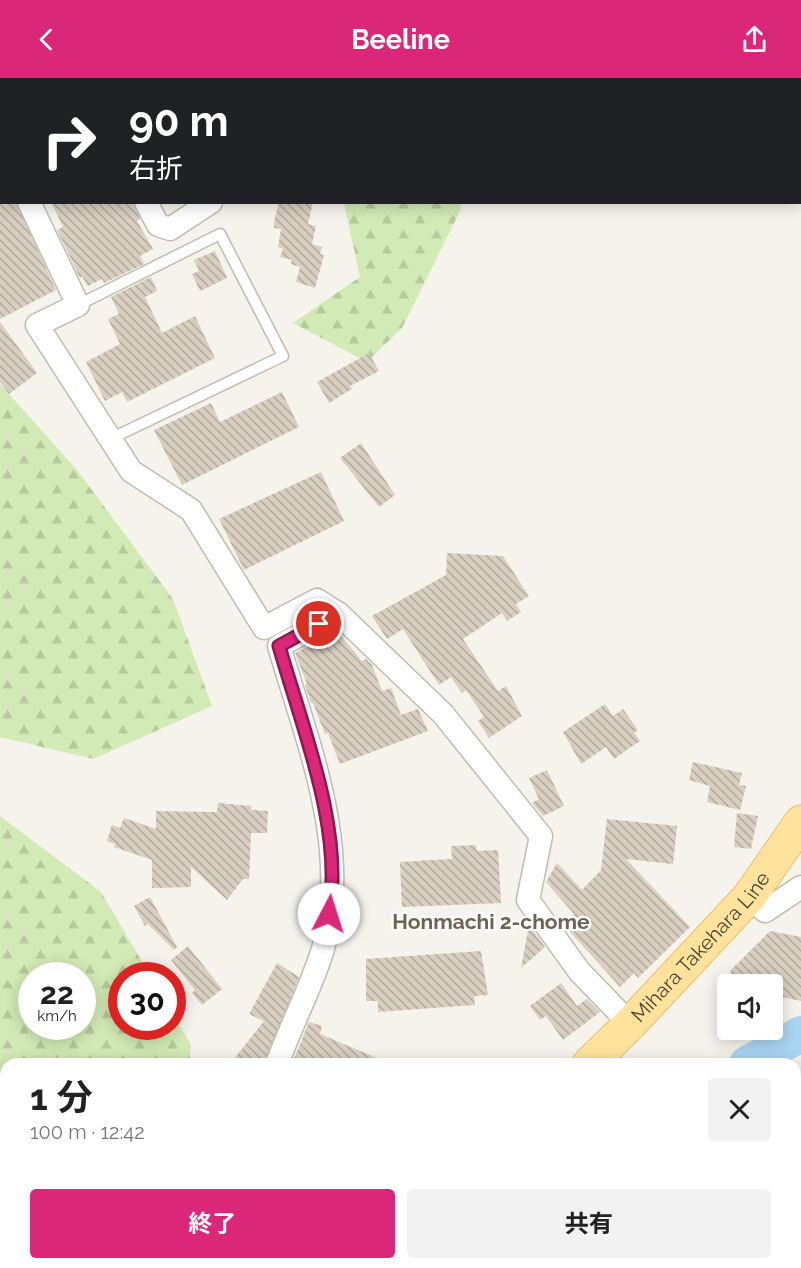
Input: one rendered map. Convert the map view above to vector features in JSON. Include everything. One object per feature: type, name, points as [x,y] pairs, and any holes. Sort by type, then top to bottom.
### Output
[{"type":"main road","name":"Mihara Takehara Line","points":[[595,1058],[749,897],[801,822]]},
{"type":"street","points":[[30,204],[78,305],[37,325],[130,471],[191,510],[264,628],[317,600],[339,614],[442,714],[541,836],[528,900],[579,971],[630,1024]]},
{"type":"street","points":[[147,204],[158,225],[170,229],[208,204]]},
{"type":"street","points":[[279,1058],[323,949],[332,897],[329,820],[279,646],[339,614]]},
{"type":"street","points":[[749,897],[765,911],[801,887]]},
{"type":"lane","points":[[78,305],[220,234],[283,356],[110,439]]},
{"type":"green space","points":[[344,204],[461,204],[460,211],[402,328],[367,362],[293,323],[360,277]]},
{"type":"green space","points":[[0,384],[77,470],[173,599],[212,706],[93,759],[0,737]]},
{"type":"green space","points":[[0,816],[101,892],[142,962],[108,962],[108,1040],[186,1040],[186,1036],[191,1045],[190,1058],[0,1058]]},
{"type":"building","points":[[0,204],[17,204],[56,290],[0,319]]},
{"type":"building","points":[[52,204],[134,204],[140,219],[137,221],[153,249],[140,256],[144,264],[104,283],[102,279],[88,286],[82,276],[80,278],[57,230],[63,227]]},
{"type":"building","points":[[278,204],[313,204],[308,224],[316,226],[312,244],[322,247],[320,254],[324,255],[315,288],[296,282],[300,267],[291,264],[292,260],[280,257],[283,249],[278,247],[281,229],[274,228]]},
{"type":"building","points":[[215,251],[227,278],[200,291],[192,274],[199,271],[194,260]]},
{"type":"building","points":[[151,277],[157,291],[145,297],[162,333],[195,316],[215,358],[127,402],[122,392],[105,401],[86,362],[120,344],[108,319],[119,314],[111,297]]},
{"type":"building","points":[[0,322],[37,373],[9,394],[0,382]]},
{"type":"building","points":[[369,353],[379,371],[350,386],[352,389],[329,403],[317,382]]},
{"type":"building","points":[[282,392],[299,427],[182,485],[154,430],[211,403],[220,422]]},
{"type":"building","points":[[361,443],[395,495],[379,507],[340,458]]},
{"type":"building","points":[[321,472],[344,521],[244,570],[219,519]]},
{"type":"building","points":[[447,553],[503,556],[529,596],[516,604],[521,612],[507,621],[502,613],[463,639],[498,691],[506,686],[522,716],[489,738],[478,721],[484,717],[466,690],[462,693],[451,677],[439,685],[403,629],[387,639],[372,616],[446,575]]},
{"type":"building","points":[[337,631],[362,661],[366,659],[372,665],[382,691],[391,688],[401,715],[418,709],[428,731],[340,764],[328,733],[325,734],[313,703],[311,703],[305,685],[307,684],[295,653]]},
{"type":"building","points":[[605,704],[613,716],[623,709],[638,730],[634,733],[640,741],[614,759],[606,747],[581,764],[563,732]]},
{"type":"building","points":[[693,762],[742,773],[739,785],[746,786],[740,810],[707,802],[710,786],[689,780]]},
{"type":"building","points":[[547,770],[564,806],[543,816],[532,803],[539,799],[529,778]]},
{"type":"building","points":[[218,803],[251,806],[251,810],[268,811],[267,833],[251,833],[249,879],[243,879],[227,900],[191,867],[191,887],[152,888],[152,860],[114,847],[115,844],[107,841],[112,825],[120,828],[124,818],[156,829],[156,811],[217,812]]},
{"type":"building","points":[[737,813],[758,816],[751,849],[734,847]]},
{"type":"building","points":[[607,819],[677,826],[673,864],[626,859],[690,927],[638,978],[634,973],[620,987],[563,924],[574,914],[546,882],[557,863],[582,890],[601,870]]},
{"type":"building","points":[[476,845],[477,851],[498,850],[501,903],[402,907],[400,862],[452,859],[451,846]]},
{"type":"building","points":[[150,897],[177,947],[174,950],[148,924],[145,926],[134,906]]},
{"type":"building","points":[[529,925],[545,947],[521,968]]},
{"type":"building","points":[[770,931],[801,937],[801,1001],[783,997],[783,974],[730,974],[731,970]]},
{"type":"building","points":[[188,946],[222,989],[202,1005],[192,993],[195,990],[186,979],[186,962],[171,960]]},
{"type":"building","points":[[481,951],[488,995],[474,996],[475,1005],[378,1012],[378,1001],[366,1001],[366,959]]},
{"type":"building","points":[[277,963],[299,977],[266,1058],[235,1058],[264,1021],[249,1014]]},
{"type":"building","points":[[561,983],[577,1006],[587,999],[600,1012],[563,1040],[546,1016],[540,1020],[530,1006]]},
{"type":"building","points":[[309,1022],[322,1026],[320,1034],[377,1058],[294,1058]]},
{"type":"waterway","points":[[758,1058],[801,1034]]},
{"type":"district","name":"Honmachi 2-chome","points":[[491,921]]},
{"type":"route","points":[[319,624],[279,646],[329,820],[332,897],[329,914]]}]
